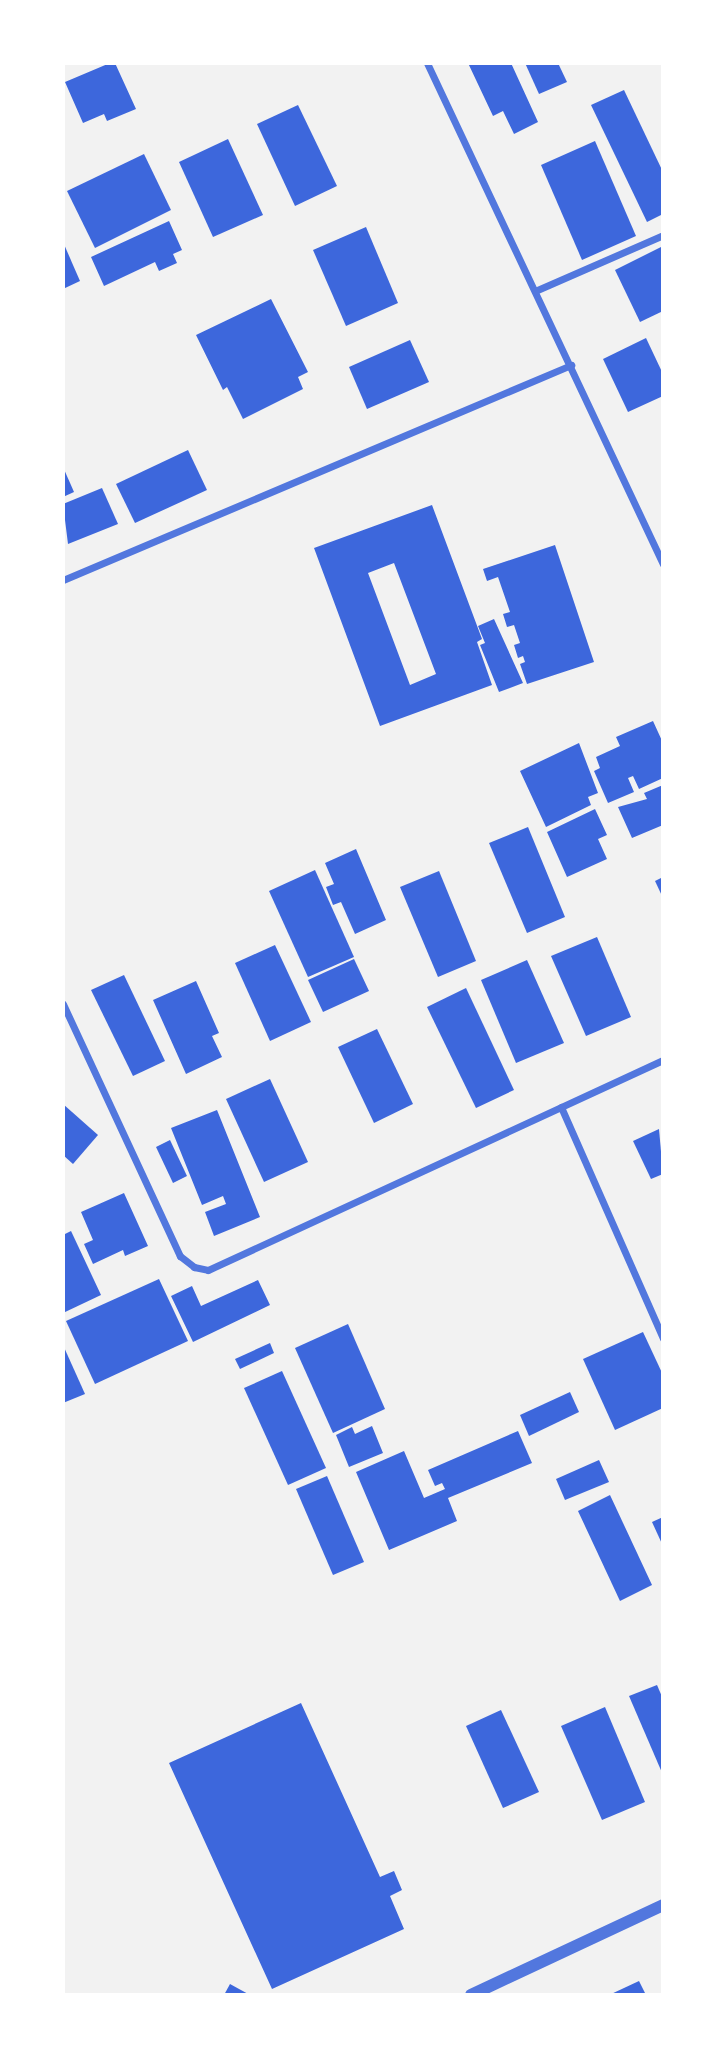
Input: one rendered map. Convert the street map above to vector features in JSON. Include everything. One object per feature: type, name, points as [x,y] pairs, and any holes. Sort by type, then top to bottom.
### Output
[{"type":"street","points":[[427,63],[663,564]]},
{"type":"street","points":[[535,291],[663,235]]},
{"type":"street","points":[[63,580],[571,365]]},
{"type":"street","points":[[63,1004],[180,1256],[194,1267],[208,1270],[663,1060]]},
{"type":"street","points":[[561,1107],[663,1338]]},
{"type":"street","points":[[471,1995],[486,1992],[663,1905]]},
{"type":"building","points":[[115,63],[136,109],[107,121],[104,114],[83,123],[65,82]]},
{"type":"building","points":[[468,63],[511,63],[538,122],[514,134],[503,111],[493,116]]},
{"type":"building","points":[[525,63],[558,63],[567,82],[539,94]]},
{"type":"building","points":[[624,90],[663,172],[663,214],[647,222],[591,105]]},
{"type":"building","points":[[298,105],[337,186],[295,206],[257,124]]},
{"type":"building","points":[[228,139],[263,215],[213,237],[179,162]]},
{"type":"building","points":[[595,141],[636,236],[582,260],[541,165]]},
{"type":"building","points":[[144,154],[171,210],[95,248],[67,191]]},
{"type":"building","points":[[169,221],[182,250],[173,254],[177,263],[159,271],[155,262],[104,286],[91,257]]},
{"type":"building","points":[[366,227],[398,303],[346,326],[313,250]]},
{"type":"building","points":[[63,242],[80,281],[63,289]]},
{"type":"building","points":[[663,246],[663,311],[640,322],[615,270]]},
{"type":"building","points":[[271,299],[308,372],[298,377],[303,389],[243,419],[227,387],[223,390],[196,335]]},
{"type":"building","points":[[646,338],[663,374],[663,396],[628,412],[603,359]]},
{"type":"building","points":[[410,340],[429,382],[367,409],[349,367]]},
{"type":"building","points":[[188,450],[207,490],[135,523],[116,484]]},
{"type":"building","points":[[63,467],[74,492],[63,497]]},
{"type":"building","points":[[102,488],[118,524],[68,544],[63,504]]},
{"type":"building","points":[[432,505],[482,639],[477,642],[492,685],[380,726],[314,548]],"holes":[[[394,563],[436,674],[410,685],[368,573]]]},
{"type":"building","points":[[555,545],[594,662],[527,684],[520,664],[525,662],[523,656],[518,658],[514,645],[520,643],[514,625],[507,627],[503,614],[510,612],[498,577],[487,581],[483,569]]},
{"type":"building","points":[[494,619],[523,683],[499,692],[480,645],[485,643],[478,626]]},
{"type":"building","points":[[653,721],[663,743],[663,778],[639,789],[633,776],[628,778],[634,792],[608,803],[594,771],[600,768],[596,757],[620,746],[616,737]]},
{"type":"building","points":[[579,743],[598,793],[588,797],[591,805],[546,827],[520,771]]},
{"type":"building","points":[[663,785],[663,825],[632,838],[618,807],[647,799],[644,793]]},
{"type":"building","points":[[595,809],[607,835],[598,839],[607,859],[567,877],[547,832]]},
{"type":"building","points":[[528,827],[565,917],[527,933],[489,843]]},
{"type":"building","points":[[356,849],[386,920],[355,934],[341,902],[333,905],[326,887],[334,884],[325,863]]},
{"type":"building","points":[[315,870],[354,957],[308,977],[269,891]]},
{"type":"building","points":[[439,871],[476,961],[438,977],[400,887]]},
{"type":"building","points":[[663,877],[663,898],[655,881]]},
{"type":"building","points":[[597,937],[631,1017],[586,1036],[551,956]]},
{"type":"building","points":[[275,945],[311,1022],[270,1041],[235,963]]},
{"type":"building","points":[[354,959],[369,991],[323,1012],[308,980]]},
{"type":"building","points":[[527,960],[564,1043],[516,1063],[481,980]]},
{"type":"building","points":[[124,975],[165,1061],[133,1076],[91,990]]},
{"type":"building","points":[[196,981],[219,1033],[212,1036],[222,1057],[186,1074],[153,1000]]},
{"type":"building","points":[[466,988],[514,1090],[476,1108],[427,1007]]},
{"type":"building","points":[[377,1029],[413,1104],[374,1123],[338,1047]]},
{"type":"building","points":[[270,1079],[308,1162],[264,1182],[226,1099]]},
{"type":"building","points":[[63,1104],[98,1135],[73,1164],[63,1155]]},
{"type":"building","points":[[217,1110],[260,1217],[214,1236],[205,1212],[226,1204],[223,1196],[202,1205],[171,1128]]},
{"type":"building","points":[[659,1129],[663,1174],[651,1179],[633,1141]]},
{"type":"building","points":[[170,1140],[187,1176],[173,1183],[156,1147]]},
{"type":"building","points":[[124,1193],[148,1246],[125,1256],[123,1250],[93,1264],[84,1244],[93,1240],[81,1212]]},
{"type":"building","points":[[71,1231],[101,1295],[63,1313],[63,1235]]},
{"type":"building","points":[[159,1279],[188,1341],[95,1384],[66,1321]]},
{"type":"building","points":[[258,1280],[270,1305],[193,1342],[171,1296],[192,1286],[201,1306]]},
{"type":"building","points":[[348,1324],[385,1409],[333,1433],[295,1348]]},
{"type":"building","points":[[643,1332],[663,1375],[663,1408],[615,1430],[583,1359]]},
{"type":"building","points":[[270,1343],[274,1353],[240,1369],[235,1359]]},
{"type":"building","points":[[63,1345],[85,1394],[63,1403]]},
{"type":"building","points":[[282,1371],[326,1468],[288,1485],[244,1388]]},
{"type":"building","points":[[570,1392],[579,1412],[529,1436],[520,1415]]},
{"type":"building","points":[[372,1426],[383,1453],[349,1467],[336,1435],[352,1427],[355,1434]]},
{"type":"building","points":[[518,1431],[532,1463],[448,1498],[457,1521],[389,1550],[356,1472],[404,1451],[424,1498],[445,1489],[442,1483],[435,1486],[428,1470]]},
{"type":"building","points":[[599,1460],[609,1482],[565,1500],[556,1479]]},
{"type":"building","points":[[327,1476],[364,1562],[333,1575],[296,1489]]},
{"type":"building","points":[[610,1495],[652,1585],[620,1601],[578,1511]]},
{"type":"building","points":[[663,1517],[663,1546],[652,1522]]},
{"type":"building","points":[[657,1685],[663,1699],[663,1775],[629,1696]]},
{"type":"building","points":[[301,1703],[380,1877],[394,1871],[402,1890],[390,1896],[404,1929],[272,1989],[169,1763]]},
{"type":"building","points":[[605,1707],[645,1802],[602,1820],[561,1726]]},
{"type":"building","points":[[501,1710],[539,1792],[503,1808],[466,1726]]},
{"type":"building","points":[[639,1981],[646,1995],[609,1995]]},
{"type":"building","points":[[230,1984],[250,1995],[224,1995]]}]
